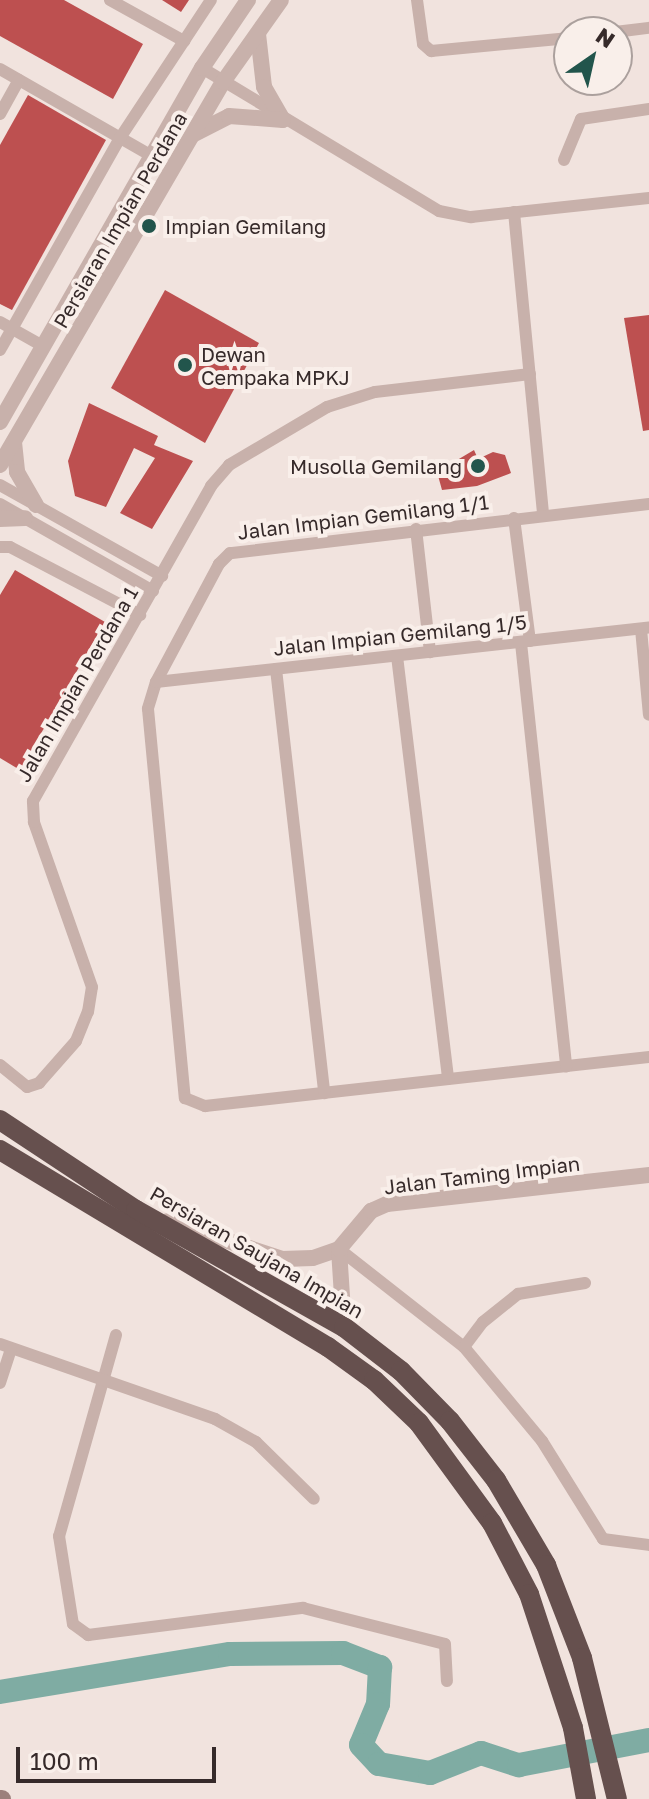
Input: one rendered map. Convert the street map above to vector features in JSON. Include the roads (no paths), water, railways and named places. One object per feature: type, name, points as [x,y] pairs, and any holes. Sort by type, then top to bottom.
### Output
[{"type":"highway","name":"Persiaran Saujana Impian","points":[[0,1120],[136,1210],[344,1327],[401,1371],[496,1480],[546,1565],[603,1723],[616,1770]]},
{"type":"highway","points":[[0,1150],[328,1347],[374,1380],[419,1423],[492,1523],[529,1594],[573,1728],[584,1790]]},
{"type":"highway","points":[[616,1770],[617,1799]]},
{"type":"highway","points":[[616,1770],[628,1799]]},
{"type":"street","points":[[110,0],[184,41]]},
{"type":"street","points":[[0,350],[6,326],[120,138],[211,0]]},
{"type":"street","name":"Persiaran Impian Perdana","points":[[0,422],[202,68],[248,0]]},
{"type":"street","name":"Persiaran Impian Perdana","points":[[0,465],[223,82],[281,0]]},
{"type":"street","points":[[417,0],[423,44],[431,51],[553,40]]},
{"type":"street","points":[[258,34],[264,87],[283,120]]},
{"type":"street","points":[[202,68],[428,208],[471,217],[649,198]]},
{"type":"street","points":[[0,69],[152,156]]},
{"type":"street","points":[[0,114],[19,80]]},
{"type":"street","points":[[564,160],[581,119],[649,109]]},
{"type":"street","points":[[193,134],[229,116],[283,120]]},
{"type":"street","points":[[514,212],[543,515]]},
{"type":"street","points":[[6,326],[43,346]]},
{"type":"street","name":"Jalan Impian Perdana 1","points":[[0,1065],[34,1086],[76,1041],[92,987],[34,822],[33,801],[211,486],[229,465],[315,414],[375,392],[530,374]]},
{"type":"street","points":[[14,441],[17,472],[30,512]]},
{"type":"street","points":[[0,485],[30,512],[153,591]]},
{"type":"street","points":[[0,504],[30,512],[162,576]]},
{"type":"street","name":"Jalan Impian Gemilang 1/1","points":[[156,682],[219,564],[230,553],[649,504]]},
{"type":"street","points":[[0,519],[30,512]]},
{"type":"street","points":[[514,518],[566,1067]]},
{"type":"street","points":[[416,529],[430,652]]},
{"type":"street","points":[[0,547],[10,547],[140,615]]},
{"type":"street","points":[[645,629],[649,715]]},
{"type":"street","name":"Jalan Impian Gemilang 1/5","points":[[156,682],[645,629]]},
{"type":"street","points":[[397,656],[448,1079]]},
{"type":"street","points":[[276,669],[324,1093]]},
{"type":"street","points":[[156,682],[148,709],[185,1098],[205,1106],[649,1057]]},
{"type":"street","name":"Jalan Taming Impian","points":[[339,1249],[355,1224],[387,1204],[649,1175]]},
{"type":"street","points":[[136,1210],[282,1259],[313,1258],[339,1249]]},
{"type":"street","points":[[339,1249],[344,1327]]},
{"type":"street","points":[[339,1249],[464,1347],[542,1441],[603,1539],[649,1545]]},
{"type":"street","points":[[464,1347],[483,1322],[518,1294],[585,1283]]},
{"type":"street","points":[[116,1335],[59,1536],[73,1624],[88,1635],[231,1613],[319,1611],[445,1644],[447,1681]]},
{"type":"street","points":[[0,1383],[5,1347],[215,1419],[256,1442],[314,1499]]},
{"type":"waterway","points":[[0,1692],[230,1654],[343,1653],[380,1667],[378,1704],[361,1745],[379,1764],[430,1773],[481,1753],[519,1765],[649,1740]]},
{"type":"place","name":"Impian Gemilang","points":[[149,226]]},
{"type":"place","name":"Dewan Cempaka MPKJ","points":[[185,365]]},
{"type":"place","name":"Musolla Gemilang","points":[[478,466]]}]
